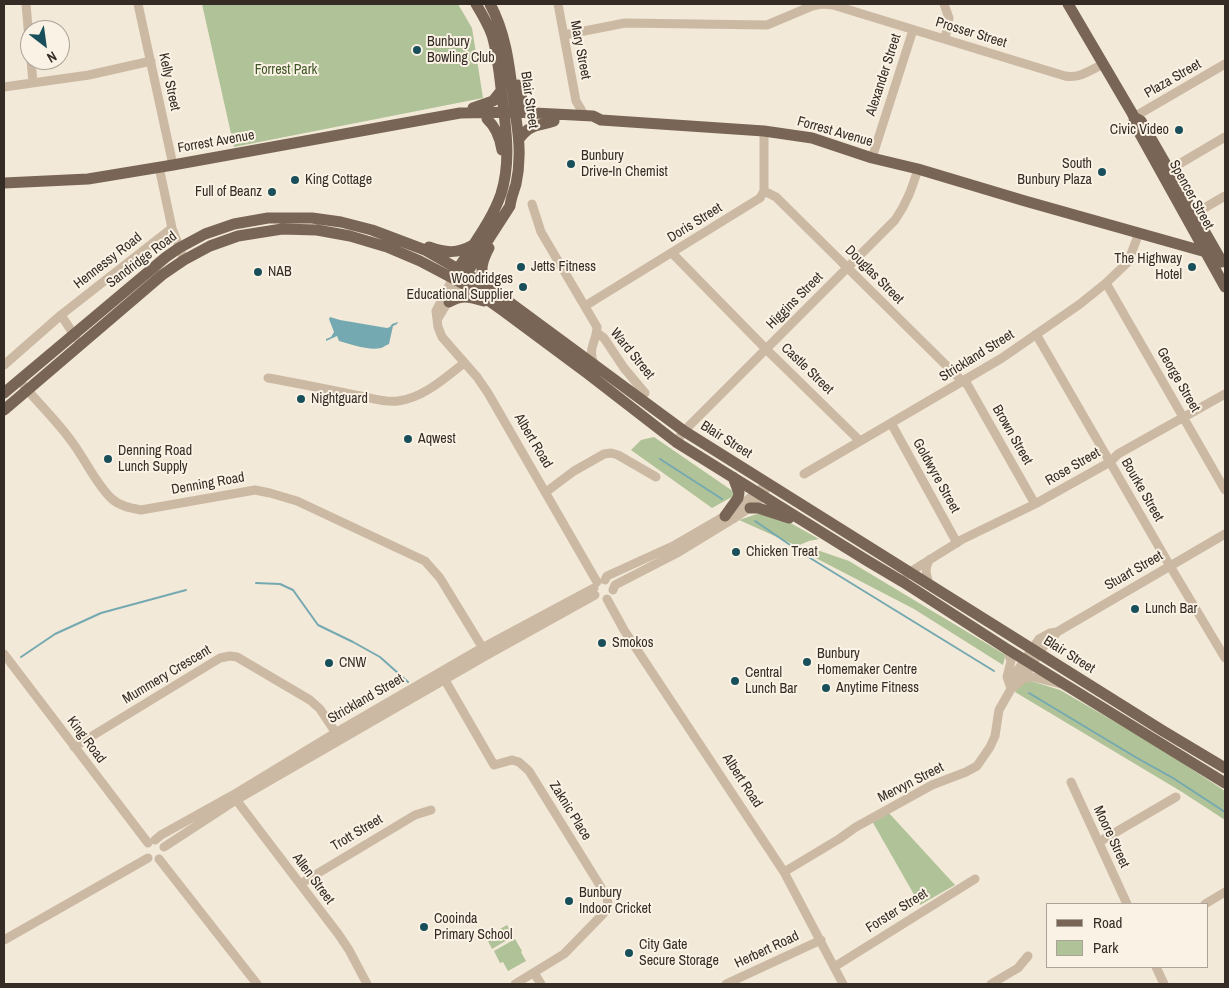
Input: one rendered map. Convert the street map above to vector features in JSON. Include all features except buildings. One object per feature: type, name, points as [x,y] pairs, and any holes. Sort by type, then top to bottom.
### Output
[{"type":"main road","name":"Blair Street","points":[[459,275],[510,206],[511,196],[516,184],[520,155],[519,139],[501,91],[492,34],[476,4]]},
{"type":"main road","name":"Blair Street","points":[[459,275],[473,245],[497,203],[507,163],[511,76],[501,29],[490,4]]},
{"type":"main road","name":"Spencer Street","points":[[1068,4],[1134,117],[1135,125],[1222,270]]},
{"type":"main road","points":[[511,76],[518,84],[523,103],[532,113]]},
{"type":"main road","points":[[460,112],[493,102],[501,91]]},
{"type":"main road","name":"Forrest Avenue","points":[[4,183],[88,179],[460,112],[554,121],[593,123],[600,120]]},
{"type":"main road","name":"Forrest Avenue","points":[[432,118],[487,119],[532,113],[593,116],[600,120],[764,131],[812,138],[872,158],[918,169],[1025,201],[1052,213],[1138,236],[1202,259],[1222,270]]},
{"type":"main road","name":"Spencer Street","points":[[1134,117],[1141,121],[1169,170],[1193,219],[1206,252]]},
{"type":"main road","points":[[487,119],[495,127],[501,144],[502,155],[507,163]]},
{"type":"main road","points":[[519,139],[533,126],[545,125],[554,121]]},
{"type":"main road","points":[[486,285],[482,276],[484,257],[510,206]]},
{"type":"main road","name":"Sandridge Road","points":[[4,393],[151,269],[179,248],[205,234],[234,224],[268,218],[312,218],[341,222],[372,230],[425,250],[459,275]]},
{"type":"main road","points":[[1155,237],[1165,234],[1182,239],[1189,234],[1193,219]]},
{"type":"main road","name":"Sandridge Road","points":[[4,410],[162,275],[210,246],[238,236],[282,229],[305,229],[350,236],[459,275]]},
{"type":"main road","points":[[372,230],[406,237],[439,250],[452,252],[463,250],[473,245]]},
{"type":"main road","name":"Forrest Avenue","points":[[1138,236],[1155,237],[1206,252],[1222,270]]},
{"type":"main road","name":"Blair Street","points":[[459,275],[486,285],[579,354],[591,369],[676,442],[866,560],[906,577],[929,584],[1225,768]]},
{"type":"main road","name":"Blair Street","points":[[459,275],[493,304],[684,431],[768,484],[906,577],[1008,649],[1224,779]]},
{"type":"main road","points":[[449,302],[466,296],[493,304]]},
{"type":"main road","points":[[725,516],[738,498],[739,493],[733,477]]},
{"type":"main road","points":[[750,508],[758,508],[787,518],[799,518]]},
{"type":"street","points":[[26,4],[27,20]]},
{"type":"street","name":"Kelly Street","points":[[138,4],[173,165]]},
{"type":"street","name":"Mary Street","points":[[558,4],[576,101],[585,116]]},
{"type":"street","name":"Prosser Street","points":[[564,35],[626,23],[767,25],[812,6],[822,4],[833,5],[1072,78],[1078,77],[1103,64]]},
{"type":"street","points":[[944,4],[949,18],[944,39]]},
{"type":"street","name":"Alexander Street","points":[[872,158],[913,30]]},
{"type":"street","points":[[4,87],[89,76],[151,61]]},
{"type":"street","name":"Plaza Street","points":[[1134,117],[1225,64]]},
{"type":"street","points":[[32,70],[33,83]]},
{"type":"street","name":"Mary Street","points":[[564,115],[573,107],[576,101]]},
{"type":"street","points":[[764,131],[764,191]]},
{"type":"street","points":[[1169,170],[1225,137]]},
{"type":"street","points":[[159,167],[172,228],[184,260]]},
{"type":"street","name":"Higgins Street","points":[[676,442],[684,431],[895,220],[909,198],[918,169]]},
{"type":"street","name":"Doris Street","points":[[585,306],[760,198],[764,191]]},
{"type":"street","name":"Douglas Street","points":[[764,191],[776,197],[963,382]]},
{"type":"street","points":[[1193,219],[1225,196]]},
{"type":"street","name":"Ward Street","points":[[532,204],[540,232],[585,306],[596,333],[604,338],[624,368],[645,392]]},
{"type":"street","name":"Hennessy Road","points":[[4,365],[61,315],[172,228]]},
{"type":"street","name":"Strickland Street","points":[[804,474],[1002,358],[1080,304],[1128,262],[1138,236]]},
{"type":"street","name":"Castle Street","points":[[672,253],[860,441]]},
{"type":"street","points":[[437,320],[449,302],[459,275]]},
{"type":"street","points":[[437,320],[436,311],[459,275]]},
{"type":"street","name":"George Street","points":[[1106,283],[1225,490]]},
{"type":"street","points":[[61,315],[81,344]]},
{"type":"street","name":"Albert Road","points":[[437,320],[442,337],[488,393],[598,586],[612,585],[613,590]]},
{"type":"street","name":"Ward Street","points":[[579,354],[596,333]]},
{"type":"street","name":"Ward Street","points":[[591,369],[592,346],[596,333]]},
{"type":"street","name":"Bourke Street","points":[[1036,334],[1225,658]]},
{"type":"street","points":[[268,378],[397,401],[421,393],[440,382],[464,363]]},
{"type":"street","name":"Denning Road","points":[[19,381],[71,440],[104,492],[120,505],[140,510],[255,490],[297,502],[425,561],[440,578],[485,651]]},
{"type":"street","name":"Brown Street","points":[[963,382],[967,384],[1035,504]]},
{"type":"street","name":"Rose Street","points":[[906,577],[930,559],[957,543],[1035,504],[1110,462],[1118,454],[1225,394]]},
{"type":"street","name":"Goldwyre Street","points":[[891,424],[957,543]]},
{"type":"street","points":[[546,492],[574,471],[609,453],[618,455],[656,477]]},
{"type":"street","name":"Strickland Street","points":[[152,842],[161,835],[234,797],[598,586],[607,576],[675,545],[725,516],[759,494],[768,484]]},
{"type":"street","name":"Strickland Street","points":[[613,590],[616,585],[679,552],[750,508],[755,504],[759,494]]},
{"type":"street","name":"Stuart Street","points":[[1036,651],[1039,639],[1050,633],[1057,632],[1225,534]]},
{"type":"street","points":[[929,584],[926,566],[930,559]]},
{"type":"street","points":[[598,586],[600,599],[607,600],[611,597],[613,590]]},
{"type":"street","name":"Albert Road","points":[[607,600],[629,637],[784,872],[843,984]]},
{"type":"street","points":[[1008,649],[1011,661],[1007,677],[1011,689]]},
{"type":"street","name":"Mervyn Street","points":[[784,872],[856,827],[932,785],[977,766],[995,736],[999,710],[1011,689],[1014,677],[1036,651]]},
{"type":"street","name":"King Road","points":[[4,654],[74,747],[152,842]]},
{"type":"street","name":"Mummery Crescent","points":[[74,747],[220,658],[230,656],[237,657],[310,700],[320,710],[338,737]]},
{"type":"street","name":"Mervyn Street","points":[[1011,689],[1023,678],[1028,661]]},
{"type":"street","name":"Zaknic Place","points":[[443,676],[494,765],[512,760],[519,762],[529,772],[607,897],[608,905],[603,914],[564,954],[534,973]]},
{"type":"street","points":[[1023,678],[1033,677],[1053,683],[1066,684]]},
{"type":"street","name":"Moore Street","points":[[1071,782],[1127,903]]},
{"type":"street","name":"Strickland Street","points":[[164,847],[234,797]]},
{"type":"street","name":"Allen Street","points":[[234,797],[349,950],[367,984]]},
{"type":"street","points":[[1099,842],[1176,797]]},
{"type":"street","name":"Trott Street","points":[[300,884],[414,815],[431,810]]},
{"type":"street","points":[[4,940],[148,858],[153,860],[159,859],[164,853],[162,843],[152,842],[145,850],[148,858]]},
{"type":"street","points":[[159,859],[256,984]]},
{"type":"street","name":"Forster Street","points":[[834,967],[974,879]]},
{"type":"street","points":[[1206,903],[1225,892]]},
{"type":"street","name":"Herbert Road","points":[[726,984],[821,940]]},
{"type":"street","points":[[992,984],[1018,968],[1028,956]]},
{"type":"street","points":[[1156,968],[1164,984]]},
{"type":"street","points":[[515,984],[534,973],[541,984]]},
{"type":"green space","name":"Forrest Park","points":[[202,4],[458,4],[472,28],[483,98],[234,147]]},
{"type":"green space","points":[[654,437],[737,494],[712,508],[631,450],[641,440]]},
{"type":"green space","points":[[757,514],[778,516],[819,539],[797,546],[739,520]]},
{"type":"green space","points":[[810,551],[820,551],[849,561],[1004,654],[1003,665],[914,609],[808,554]]},
{"type":"green space","points":[[1031,681],[1060,690],[1155,745],[1225,791],[1225,820],[1182,792],[1015,692],[1023,682]]},
{"type":"green space","points":[[888,812],[955,885],[920,905],[872,821]]},
{"type":"green space","points":[[507,925],[514,936],[492,949],[486,937]]},
{"type":"green space","points":[[515,939],[526,961],[508,971],[503,962],[500,963],[494,951]]},
{"type":"water","points":[[330,317],[387,328],[398,322],[393,326],[389,344],[381,348],[371,349],[339,341],[337,336],[326,341],[334,332]]},
{"type":"waterway","points":[[660,459],[722,499]]},
{"type":"waterway","points":[[755,521],[796,549]]},
{"type":"waterway","points":[[802,553],[994,671]]},
{"type":"waterway","points":[[256,583],[280,584],[293,590],[318,625],[380,657],[408,682]]},
{"type":"waterway","points":[[21,657],[55,634],[101,613],[186,590]]},
{"type":"waterway","points":[[1029,693],[1173,778],[1225,812]]},
{"type":"place","name":"Bunbury Bowling Club","points":[[417,50]]},
{"type":"place","name":"Civic Video","points":[[1179,130]]},
{"type":"place","name":"Bunbury Drive-In Chemist","points":[[571,164]]},
{"type":"place","name":"South Bunbury Plaza","points":[[1102,172]]},
{"type":"place","name":"King Cottage","points":[[295,180]]},
{"type":"place","name":"Full of Beanz","points":[[272,192]]},
{"type":"place","name":"Jetts Fitness","points":[[521,267]]},
{"type":"place","name":"The Highway Hotel","points":[[1192,267]]},
{"type":"place","name":"NAB","points":[[258,272]]},
{"type":"place","name":"Woodridges Educational Supplier","points":[[523,287]]},
{"type":"place","name":"Nightguard","points":[[301,399]]},
{"type":"place","name":"Aqwest","points":[[408,439]]},
{"type":"place","name":"Denning Road Lunch Supply","points":[[108,459]]},
{"type":"place","name":"Chicken Treat","points":[[736,552]]},
{"type":"place","name":"Lunch Bar","points":[[1135,609]]},
{"type":"place","name":"Smokos","points":[[602,643]]},
{"type":"place","name":"Bunbury Homemaker Centre","points":[[807,662]]},
{"type":"place","name":"CNW","points":[[329,663]]},
{"type":"place","name":"Central Lunch Bar","points":[[735,681]]},
{"type":"place","name":"Anytime Fitness","points":[[826,688]]},
{"type":"place","name":"Bunbury Indoor Cricket","points":[[569,901]]},
{"type":"place","name":"Cooinda Primary School","points":[[424,927]]},
{"type":"place","name":"City Gate Secure Storage","points":[[629,953]]}]
